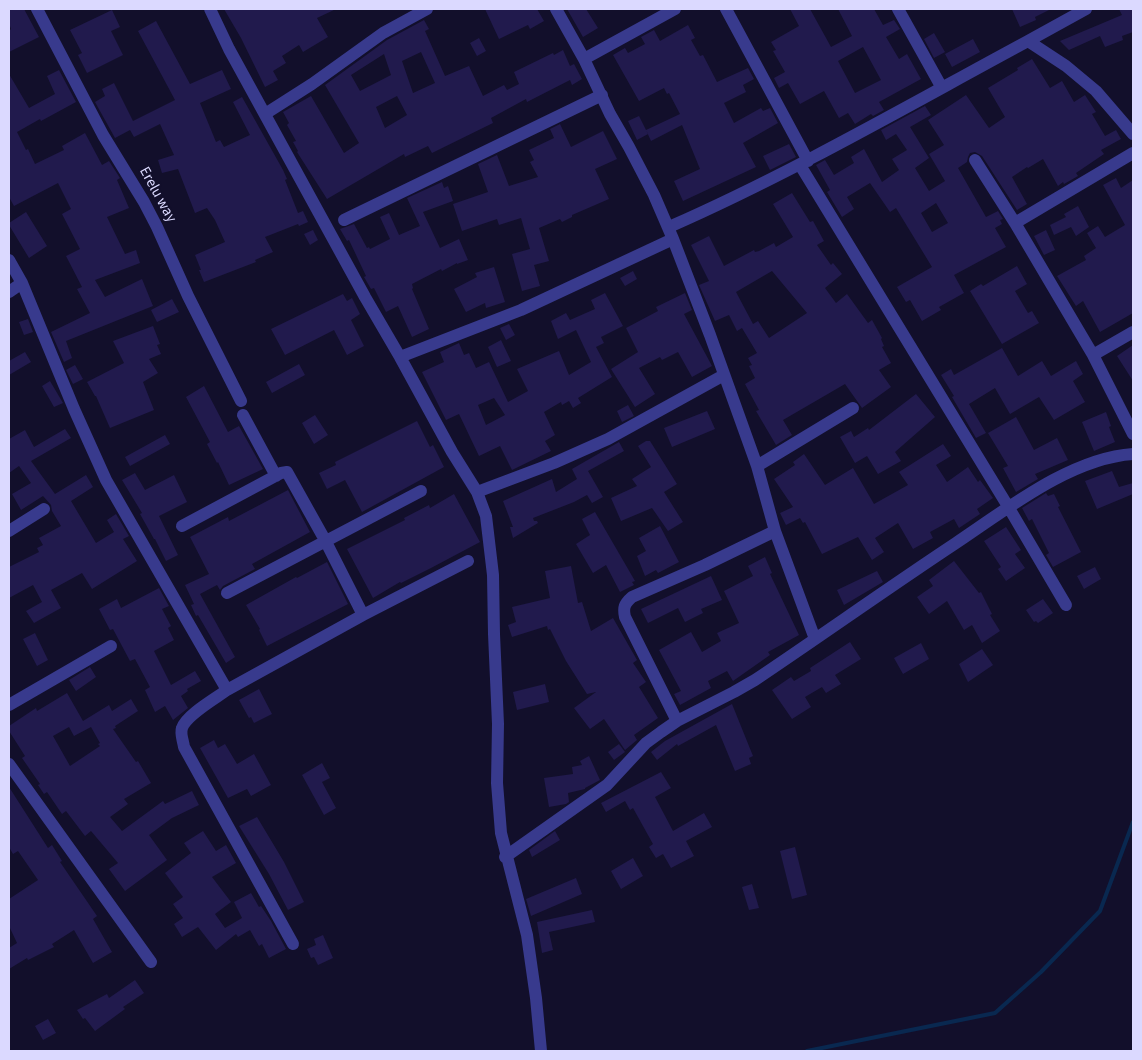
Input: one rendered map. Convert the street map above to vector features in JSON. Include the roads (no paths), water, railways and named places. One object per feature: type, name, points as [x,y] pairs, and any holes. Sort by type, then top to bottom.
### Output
[{"type":"street","name":"Erelu way","points":[[37,9],[103,135],[153,219],[188,296],[241,401]]},
{"type":"street","points":[[210,9],[229,49],[365,297],[400,357],[432,418],[477,492],[488,523],[493,575],[498,724],[497,789],[500,833],[526,935],[536,998],[537,1027],[541,1051]]},
{"type":"street","points":[[265,114],[312,84],[383,33],[427,9]]},
{"type":"street","points":[[556,9],[584,59],[671,233],[757,466],[776,531],[815,639]]},
{"type":"street","points":[[584,59],[675,9]]},
{"type":"street","points":[[726,9],[804,163],[1066,605]]},
{"type":"street","points":[[898,9],[942,88]]},
{"type":"street","points":[[400,357],[522,310],[671,233],[724,203],[804,163],[1086,9]]},
{"type":"street","points":[[1028,41],[1066,66],[1096,91],[1133,134]]},
{"type":"street","points":[[344,220],[602,95]]},
{"type":"street","points":[[1015,223],[1133,154]]},
{"type":"street","points":[[975,160],[1015,223],[1093,355],[1133,434]]},
{"type":"street","points":[[9,260],[22,283],[74,410],[106,480],[227,690]]},
{"type":"street","points":[[9,292],[22,283]]},
{"type":"street","points":[[1093,355],[1133,332]]},
{"type":"street","points":[[477,492],[554,463],[608,439],[724,375]]},
{"type":"street","points":[[757,466],[853,408]]},
{"type":"street","points":[[243,415],[276,476]]},
{"type":"street","points":[[506,857],[607,784],[646,743],[677,721],[741,688],[1008,508],[1069,471],[1106,459],[1133,454]]},
{"type":"street","points":[[182,526],[287,472],[325,540],[363,615]]},
{"type":"street","points":[[227,593],[421,491]]},
{"type":"street","points":[[9,531],[44,509]]},
{"type":"street","points":[[677,721],[625,618],[625,603],[632,597],[776,531]]},
{"type":"street","points":[[293,944],[184,747],[181,734],[182,726],[189,718],[227,690],[363,615],[468,561]]},
{"type":"street","points":[[9,705],[111,646]]},
{"type":"street","points":[[9,764],[151,962]]},
{"type":"waterway","points":[[807,1051],[995,1013],[1041,972],[1100,911],[1133,822]]}]
